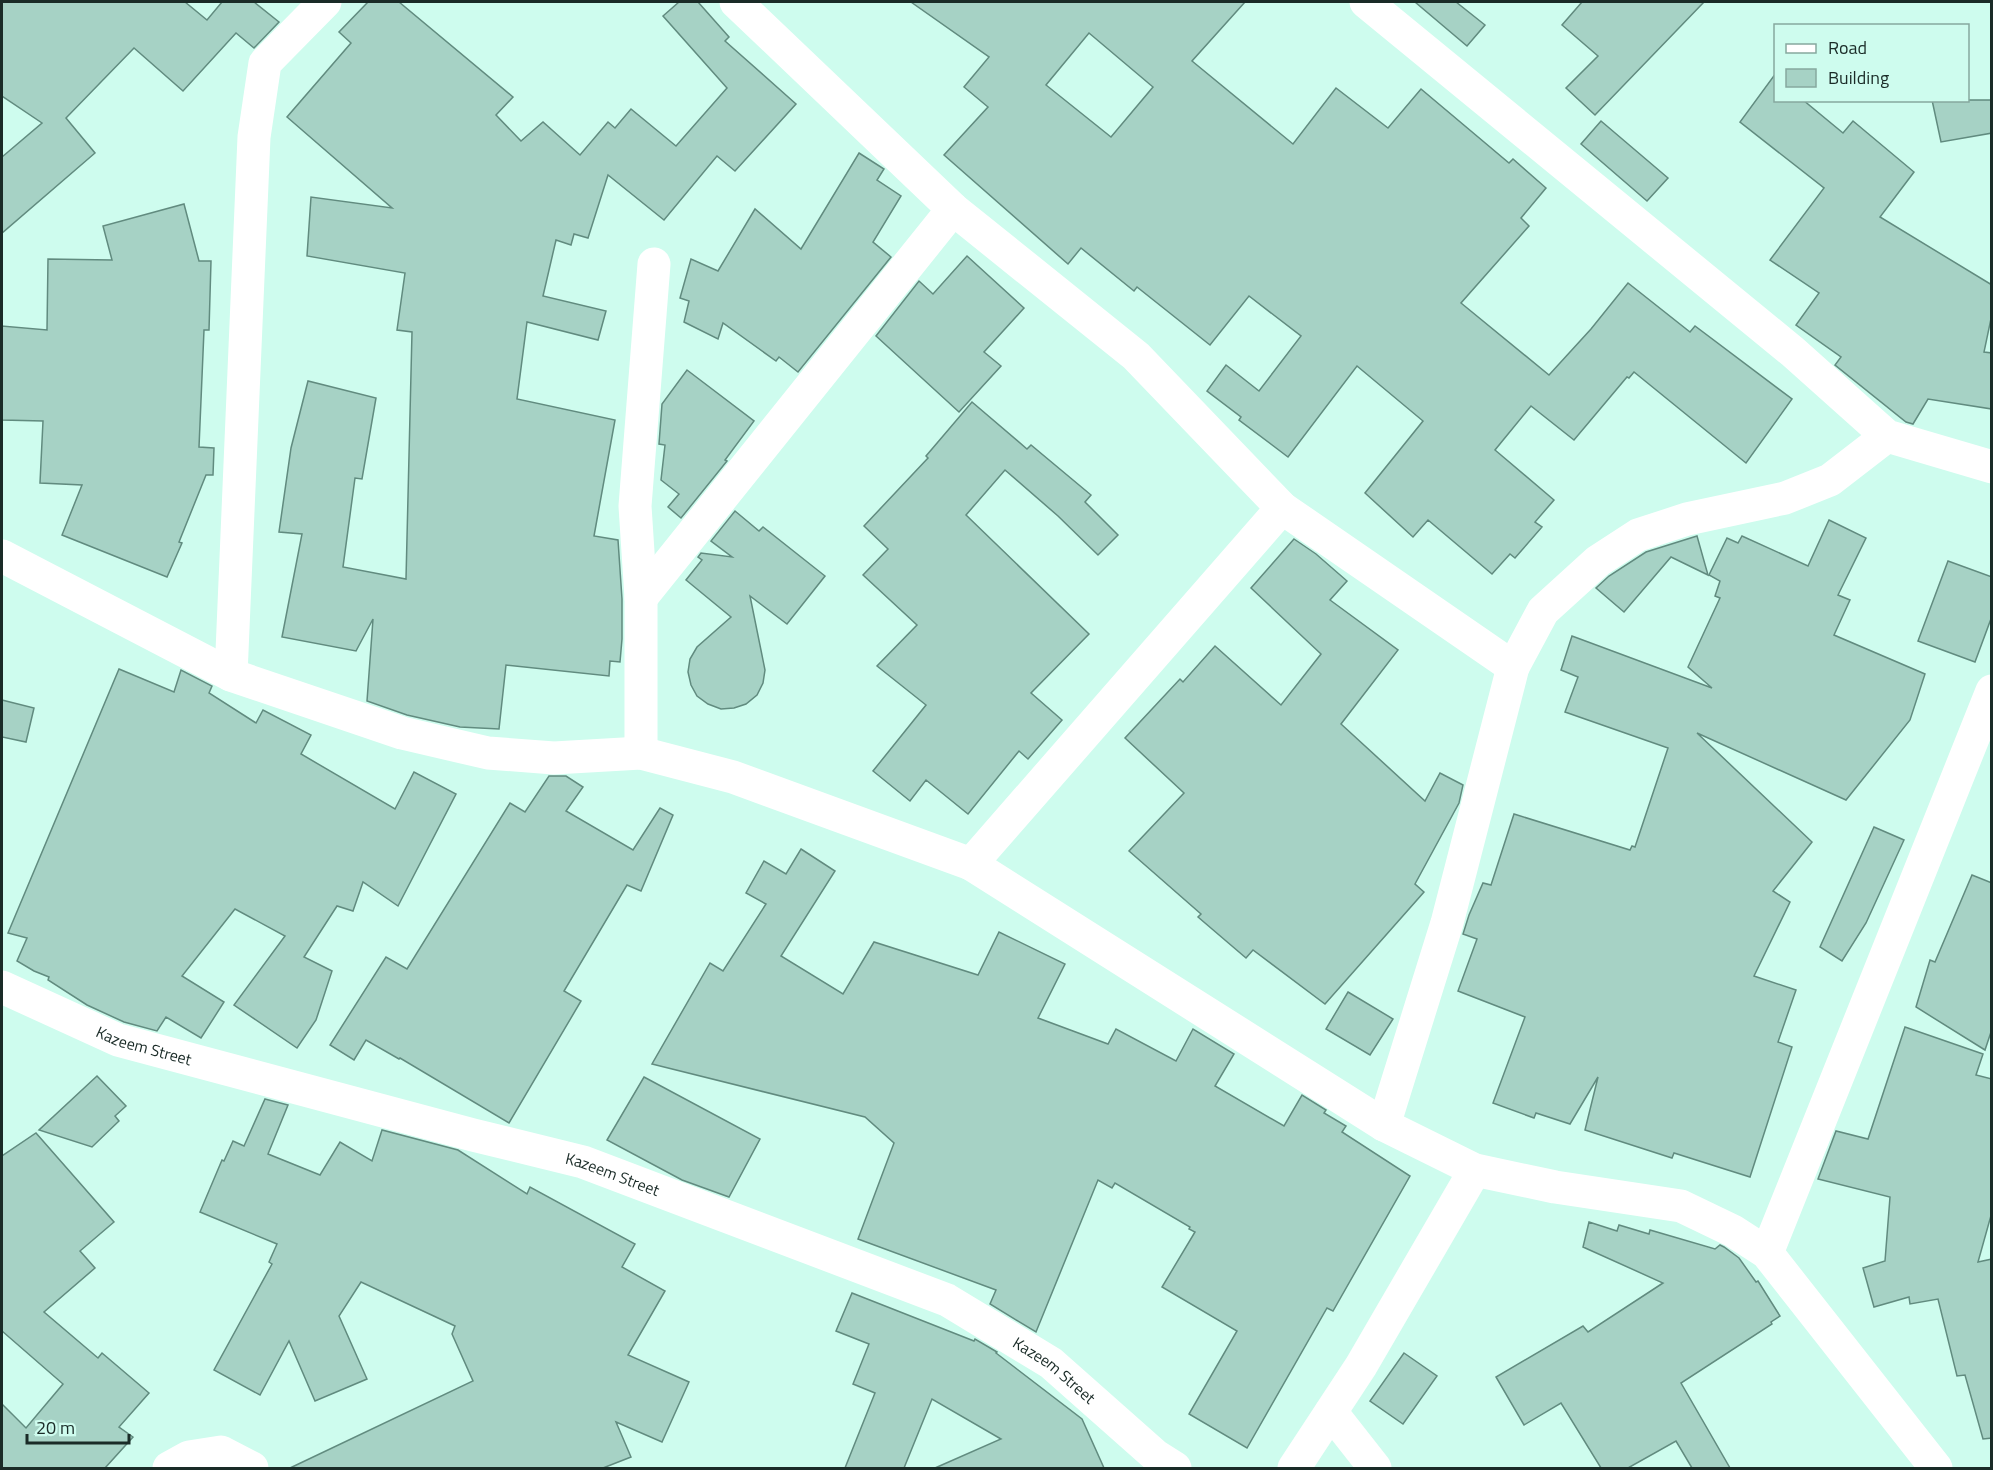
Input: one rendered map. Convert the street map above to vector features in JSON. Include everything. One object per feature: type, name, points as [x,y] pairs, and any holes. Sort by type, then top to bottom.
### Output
[{"type":"street","points":[[231,675],[254,137],[265,63],[325,2]]},
{"type":"street","points":[[736,2],[953,209],[1136,356],[1282,508],[1514,667]]},
{"type":"street","points":[[1366,2],[1793,352],[1887,436],[1992,467]]},
{"type":"street","points":[[641,598],[953,209]]},
{"type":"street","points":[[641,753],[641,598],[635,506],[654,264]]},
{"type":"street","points":[[1384,1125],[1447,923],[1514,667],[1543,611],[1598,561],[1638,535],[1687,519],[1785,498],[1830,480],[1887,436]]},
{"type":"street","points":[[971,864],[1282,508]]},
{"type":"street","points":[[2,556],[231,675],[402,733],[488,753],[554,758],[641,753],[733,777],[971,864],[1384,1125],[1475,1170],[1555,1187],[1681,1206],[1733,1231],[1767,1253],[1936,1468]]},
{"type":"street","points":[[1767,1253],[1992,691]]},
{"type":"street","name":"Kazeem Street","points":[[2,987],[118,1040],[583,1162],[947,1300],[1051,1363],[1156,1456],[1175,1468]]},
{"type":"street","points":[[1294,1468],[1361,1366],[1475,1170]]},
{"type":"street","points":[[1331,1412],[1375,1468]]},
{"type":"street","points":[[169,1468],[189,1457],[221,1452],[252,1468]]},
{"type":"building","points":[[2,2],[185,2],[207,20],[222,2],[254,2],[279,22],[254,48],[236,33],[183,91],[134,48],[66,118],[95,153],[2,233],[2,157],[42,123],[2,96]]},
{"type":"building","points":[[368,2],[399,2],[513,97],[496,115],[521,141],[543,122],[580,155],[608,122],[615,128],[631,109],[676,146],[727,88],[663,16],[679,2],[698,2],[729,37],[725,41],[796,104],[735,171],[717,156],[664,220],[608,175],[588,238],[574,234],[571,245],[556,240],[543,296],[606,311],[598,340],[527,322],[517,399],[615,420],[594,536],[618,540],[622,599],[620,662],[610,661],[609,676],[506,665],[499,729],[460,727],[407,715],[367,701],[373,619],[356,651],[282,637],[302,534],[279,532],[291,448],[308,381],[376,398],[362,479],[355,478],[343,567],[406,579],[412,332],[397,330],[405,273],[307,256],[311,197],[392,208],[287,117],[351,43],[339,32]]},
{"type":"building","points":[[911,2],[1245,2],[1192,61],[1293,144],[1336,88],[1388,128],[1421,89],[1509,163],[1513,159],[1546,188],[1521,218],[1529,226],[1461,303],[1549,375],[1591,329],[1628,283],[1690,332],[1695,326],[1792,399],[1746,463],[1634,372],[1629,378],[1627,377],[1574,440],[1531,406],[1495,450],[1554,500],[1535,522],[1542,527],[1515,558],[1510,554],[1492,574],[1428,520],[1413,537],[1365,493],[1423,421],[1357,366],[1288,457],[1239,420],[1241,417],[1207,391],[1226,365],[1259,391],[1301,336],[1249,296],[1210,345],[1137,287],[1134,291],[1081,248],[1068,264],[944,155],[988,107],[964,87],[989,57]],"holes":[[[1089,33],[1153,87],[1111,137],[1046,85]]]},
{"type":"building","points":[[1415,2],[1456,2],[1485,25],[1467,46]]},
{"type":"building","points":[[1582,2],[1704,2],[1595,115],[1566,88],[1598,56],[1562,25]]},
{"type":"building","points":[[1774,76],[1774,102],[1805,102],[1843,133],[1853,121],[1914,172],[1880,217],[1992,285],[1992,314],[1984,352],[1992,353],[1992,409],[1928,399],[1913,424],[1906,422],[1835,365],[1841,357],[1796,325],[1819,293],[1770,260],[1824,188],[1740,122]]},
{"type":"building","points":[[1992,100],[1992,133],[1941,142],[1932,102]]},
{"type":"building","points":[[1601,121],[1668,178],[1647,201],[1581,144]]},
{"type":"building","points":[[859,153],[884,169],[877,180],[901,196],[873,242],[891,257],[798,372],[779,357],[776,361],[723,323],[718,339],[684,322],[689,301],[680,298],[691,259],[718,271],[755,209],[801,249]]},
{"type":"building","points":[[184,204],[199,261],[211,261],[209,330],[204,330],[199,447],[214,448],[213,475],[206,475],[179,542],[182,543],[167,577],[62,535],[82,485],[40,483],[43,421],[2,420],[2,326],[47,330],[48,259],[112,260],[103,226]]},
{"type":"building","points":[[967,256],[1024,308],[984,352],[1001,366],[959,412],[876,336],[919,281],[933,294]]},
{"type":"building","points":[[687,370],[754,421],[725,460],[727,461],[681,518],[668,507],[679,494],[661,480],[665,445],[659,444],[662,404]]},
{"type":"building","points":[[972,402],[1027,449],[1031,445],[1091,495],[1085,502],[1118,535],[1098,555],[1058,516],[1005,470],[966,515],[1089,634],[1031,693],[1062,720],[1028,759],[1019,751],[968,814],[926,780],[910,801],[873,771],[926,705],[877,666],[917,625],[863,575],[888,549],[864,526],[928,458],[926,456]]},
{"type":"building","points":[[735,511],[759,531],[763,527],[825,576],[787,624],[750,596],[765,670],[763,683],[757,695],[746,704],[721,709],[697,696],[688,672],[690,659],[697,647],[731,617],[686,580],[702,560],[698,557],[701,553],[732,557],[711,541]]},
{"type":"building","points":[[1829,520],[1866,538],[1838,595],[1850,600],[1834,635],[1925,674],[1910,720],[1846,800],[1697,733],[1812,842],[1773,891],[1790,902],[1754,976],[1796,990],[1778,1042],[1792,1047],[1750,1177],[1674,1153],[1672,1158],[1585,1130],[1598,1077],[1570,1124],[1536,1113],[1534,1118],[1493,1103],[1525,1017],[1458,991],[1477,939],[1463,934],[1469,915],[1483,883],[1491,885],[1514,814],[1630,850],[1632,846],[1635,847],[1668,748],[1565,712],[1578,677],[1561,670],[1572,636],[1712,688],[1688,667],[1720,598],[1715,596],[1720,581],[1709,575],[1727,538],[1738,543],[1742,536],[1808,566]]},
{"type":"building","points":[[1697,536],[1708,575],[1671,557],[1624,612],[1596,588],[1609,576],[1646,552]]},
{"type":"building","points":[[1294,539],[1316,554],[1347,581],[1330,600],[1398,650],[1341,724],[1425,801],[1440,773],[1463,785],[1459,803],[1415,884],[1424,892],[1325,1004],[1253,950],[1246,958],[1198,917],[1201,914],[1129,851],[1184,793],[1125,738],[1180,679],[1183,682],[1215,646],[1281,705],[1321,654],[1251,588]]},
{"type":"building","points":[[1948,561],[1992,577],[1992,616],[1975,662],[1918,641]]},
{"type":"building","points":[[119,669],[174,692],[181,670],[212,686],[209,693],[256,723],[263,710],[311,735],[301,754],[395,809],[414,772],[456,794],[398,906],[363,882],[353,911],[337,906],[304,957],[332,971],[316,1020],[297,1048],[234,1005],[285,936],[235,909],[182,976],[224,1002],[201,1038],[166,1017],[157,1031],[124,1022],[87,1005],[48,980],[49,977],[17,961],[27,938],[8,933]]},
{"type":"building","points":[[2,700],[34,708],[26,742],[2,737]]},
{"type":"building","points":[[549,776],[566,776],[583,787],[566,811],[633,850],[660,808],[673,815],[641,891],[627,885],[564,991],[581,1001],[509,1123],[366,1040],[354,1060],[330,1045],[386,957],[407,969],[510,803],[525,812]]},
{"type":"building","points":[[1874,827],[1904,840],[1866,923],[1842,961],[1820,947]]},
{"type":"building","points":[[801,849],[835,871],[781,956],[843,994],[874,942],[978,975],[999,932],[1065,964],[1038,1018],[1108,1044],[1116,1029],[1176,1061],[1193,1029],[1234,1054],[1215,1086],[1284,1126],[1302,1095],[1326,1110],[1324,1113],[1346,1126],[1342,1132],[1410,1176],[1333,1311],[1327,1308],[1247,1448],[1189,1414],[1237,1331],[1162,1287],[1195,1232],[1189,1229],[1190,1227],[1115,1183],[1112,1188],[1098,1180],[1036,1332],[990,1304],[996,1290],[858,1239],[894,1143],[865,1117],[652,1064],[710,963],[723,971],[766,904],[746,893],[764,861],[786,874]]},
{"type":"building","points":[[1972,875],[1992,883],[1992,1029],[1985,1050],[1916,1007],[1930,960],[1935,962]]},
{"type":"building","points":[[1348,992],[1393,1019],[1370,1055],[1326,1029]]},
{"type":"building","points":[[1905,1027],[1983,1054],[1976,1075],[1992,1079],[1992,1212],[1978,1262],[1992,1259],[1992,1438],[1983,1439],[1965,1375],[1957,1376],[1938,1299],[1910,1304],[1909,1297],[1874,1307],[1863,1268],[1885,1261],[1890,1197],[1818,1179],[1836,1131],[1868,1139]]},
{"type":"building","points":[[97,1076],[126,1106],[115,1116],[119,1121],[92,1147],[39,1130]]},
{"type":"building","points":[[644,1077],[760,1139],[729,1197],[682,1180],[607,1140]]},
{"type":"building","points":[[265,1099],[288,1105],[268,1154],[320,1175],[340,1142],[372,1161],[382,1130],[458,1150],[527,1194],[530,1187],[635,1244],[622,1267],[665,1291],[628,1355],[689,1382],[662,1442],[616,1422],[631,1457],[603,1468],[290,1468],[473,1381],[452,1334],[455,1326],[361,1282],[339,1316],[367,1379],[315,1401],[289,1341],[260,1395],[214,1370],[272,1264],[269,1262],[277,1244],[200,1212],[222,1160],[224,1161],[233,1141],[244,1146]]},
{"type":"building","points":[[36,1133],[114,1222],[80,1251],[95,1268],[44,1312],[98,1358],[102,1353],[149,1393],[119,1427],[133,1437],[105,1468],[2,1468],[2,1404],[26,1428],[63,1384],[2,1331],[2,1156]]},
{"type":"building","points":[[1589,1222],[1617,1231],[1619,1225],[1649,1234],[1650,1230],[1715,1249],[1720,1245],[1739,1258],[1756,1282],[1758,1281],[1780,1316],[1771,1322],[1772,1324],[1681,1383],[1730,1468],[1692,1468],[1676,1441],[1628,1468],[1601,1468],[1561,1403],[1524,1425],[1496,1377],[1583,1326],[1588,1332],[1663,1283],[1583,1247]]},
{"type":"building","points":[[852,1293],[974,1341],[975,1339],[997,1352],[1082,1419],[1104,1468],[935,1468],[1001,1439],[932,1399],[904,1468],[845,1468],[875,1393],[853,1384],[869,1344],[836,1331]]},
{"type":"building","points":[[1404,1353],[1437,1376],[1403,1424],[1370,1401]]}]
